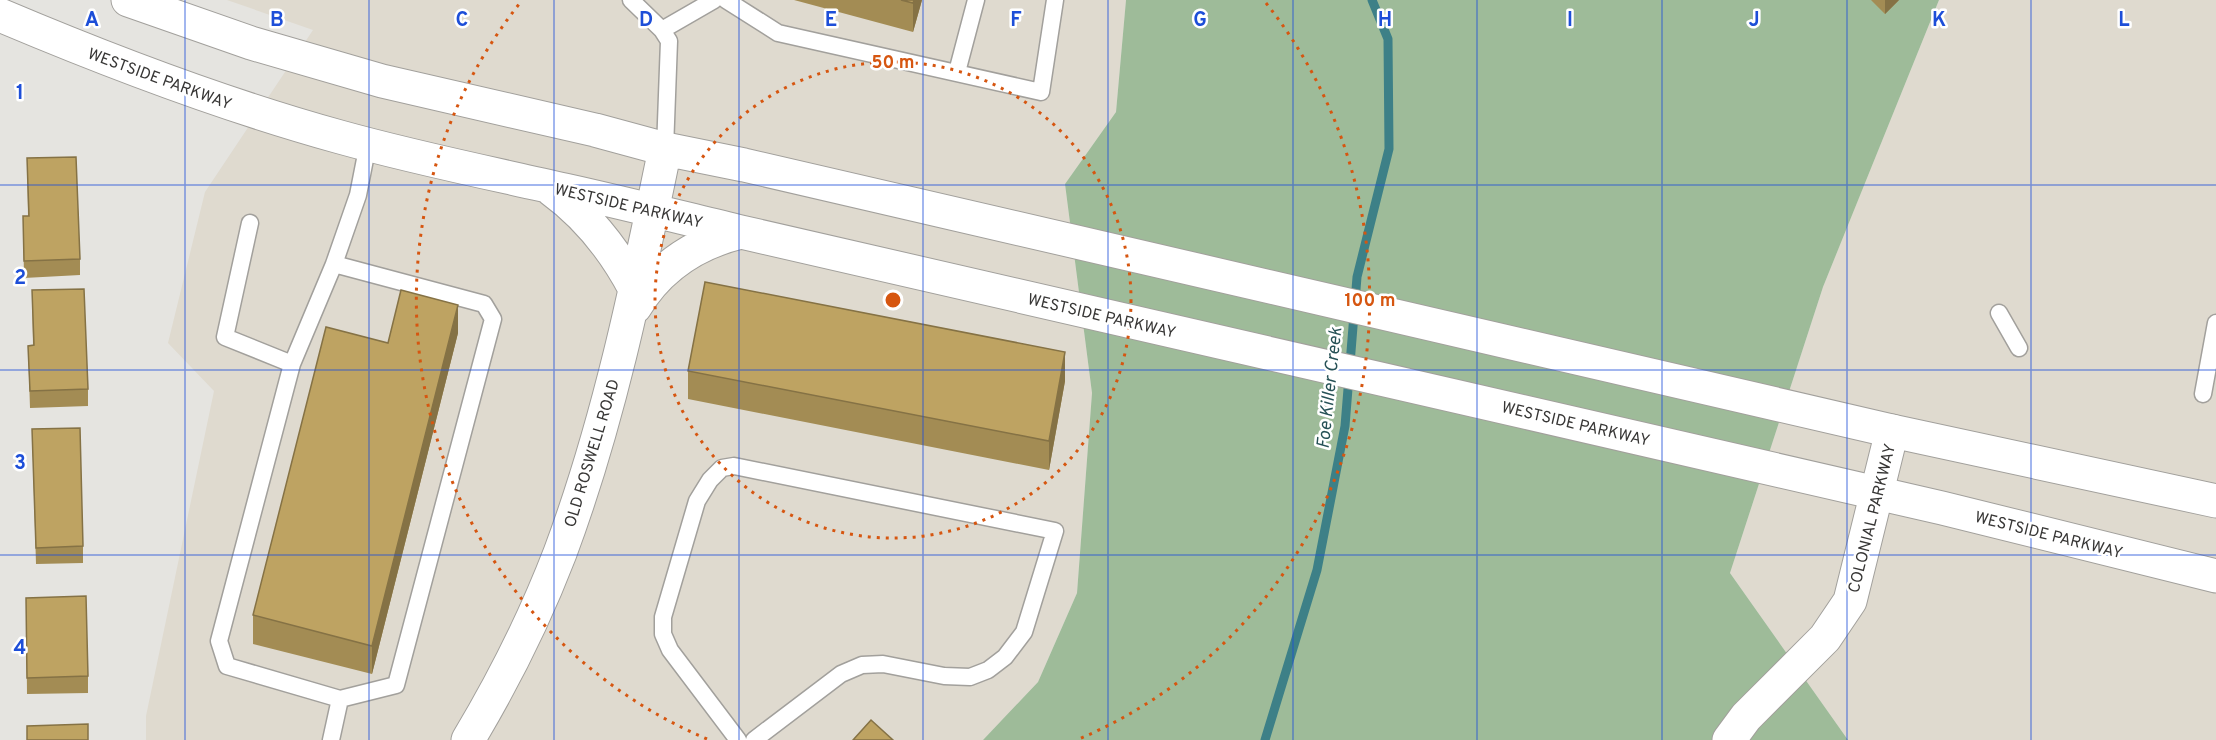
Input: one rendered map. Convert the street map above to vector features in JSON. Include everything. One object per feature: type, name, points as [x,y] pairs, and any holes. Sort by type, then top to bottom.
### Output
[{"type":"main road","points":[[128,0],[251,43],[382,81],[596,130],[665,149],[744,165],[1892,431],[2216,501]]},
{"type":"main road","name":"WESTSIDE PARKWAY","points":[[0,15],[88,53],[256,112],[368,144],[1878,494],[2216,576]]},
{"type":"main road","name":"OLD ROSWELL ROAD","points":[[468,740],[504,680],[560,554],[595,448],[632,303],[665,149]]},
{"type":"main road","points":[[548,186],[590,222],[623,266],[632,303]]},
{"type":"main road","points":[[632,303],[666,269],[687,254],[716,238],[741,232]]},
{"type":"main road","name":"COLONIAL PARKWAY","points":[[1729,740],[1746,717],[1825,638],[1850,601],[1892,431]]},
{"type":"lane","points":[[631,0],[662,30],[669,41],[665,149]]},
{"type":"lane","points":[[662,30],[714,0]]},
{"type":"lane","points":[[726,0],[777,33],[1041,92],[1055,0]]},
{"type":"lane","points":[[957,72],[976,0]]},
{"type":"lane","points":[[334,264],[484,304],[493,318],[396,686],[340,699],[227,666],[219,641],[292,364],[334,264],[358,195],[368,144]]},
{"type":"lane","points":[[250,223],[225,338],[292,364]]},
{"type":"lane","points":[[1999,313],[2019,348]]},
{"type":"lane","points":[[2203,394],[2216,323]]},
{"type":"lane","points":[[738,740],[670,650],[663,634],[663,616],[697,501],[710,480],[722,468],[735,466],[1055,531],[1024,632],[1005,657],[988,670],[970,676],[944,676],[883,664],[862,665],[841,674],[754,740]]},
{"type":"lane","points":[[331,740],[340,699]]},
{"type":"shaded area","points":[[227,0],[1126,0],[1116,112],[1065,184],[1092,393],[1077,593],[1038,682],[983,740],[146,740],[146,716],[214,391],[168,343],[205,192],[313,30]]},
{"type":"shaded area","points":[[1939,0],[2216,0],[2216,740],[1848,740],[1730,573],[1823,287]]},
{"type":"green space","points":[[1126,0],[1939,0],[1823,287],[1730,573],[1848,740],[983,740],[1038,682],[1077,593],[1092,393],[1065,184],[1116,112]]},
{"type":"building","points":[[76,157],[80,259],[24,261],[23,216],[29,216],[27,158]]},
{"type":"building","points":[[705,282],[1065,352],[1049,441],[688,371]]},
{"type":"building","points":[[84,289],[88,389],[30,391],[28,346],[34,345],[32,290]]},
{"type":"building","points":[[401,290],[458,305],[372,646],[253,615],[326,327],[388,343]]},
{"type":"building","points":[[80,428],[83,546],[36,548],[32,429]]},
{"type":"building","points":[[86,596],[88,676],[27,678],[26,598]]},
{"type":"building","points":[[871,720],[893,740],[853,740]]},
{"type":"building","points":[[88,724],[88,740],[27,740],[27,726]]},
{"type":"waterway","name":"Foe Killer Creek","points":[[1265,740],[1317,570],[1345,426],[1357,277],[1389,149],[1388,39],[1372,0]]}]
